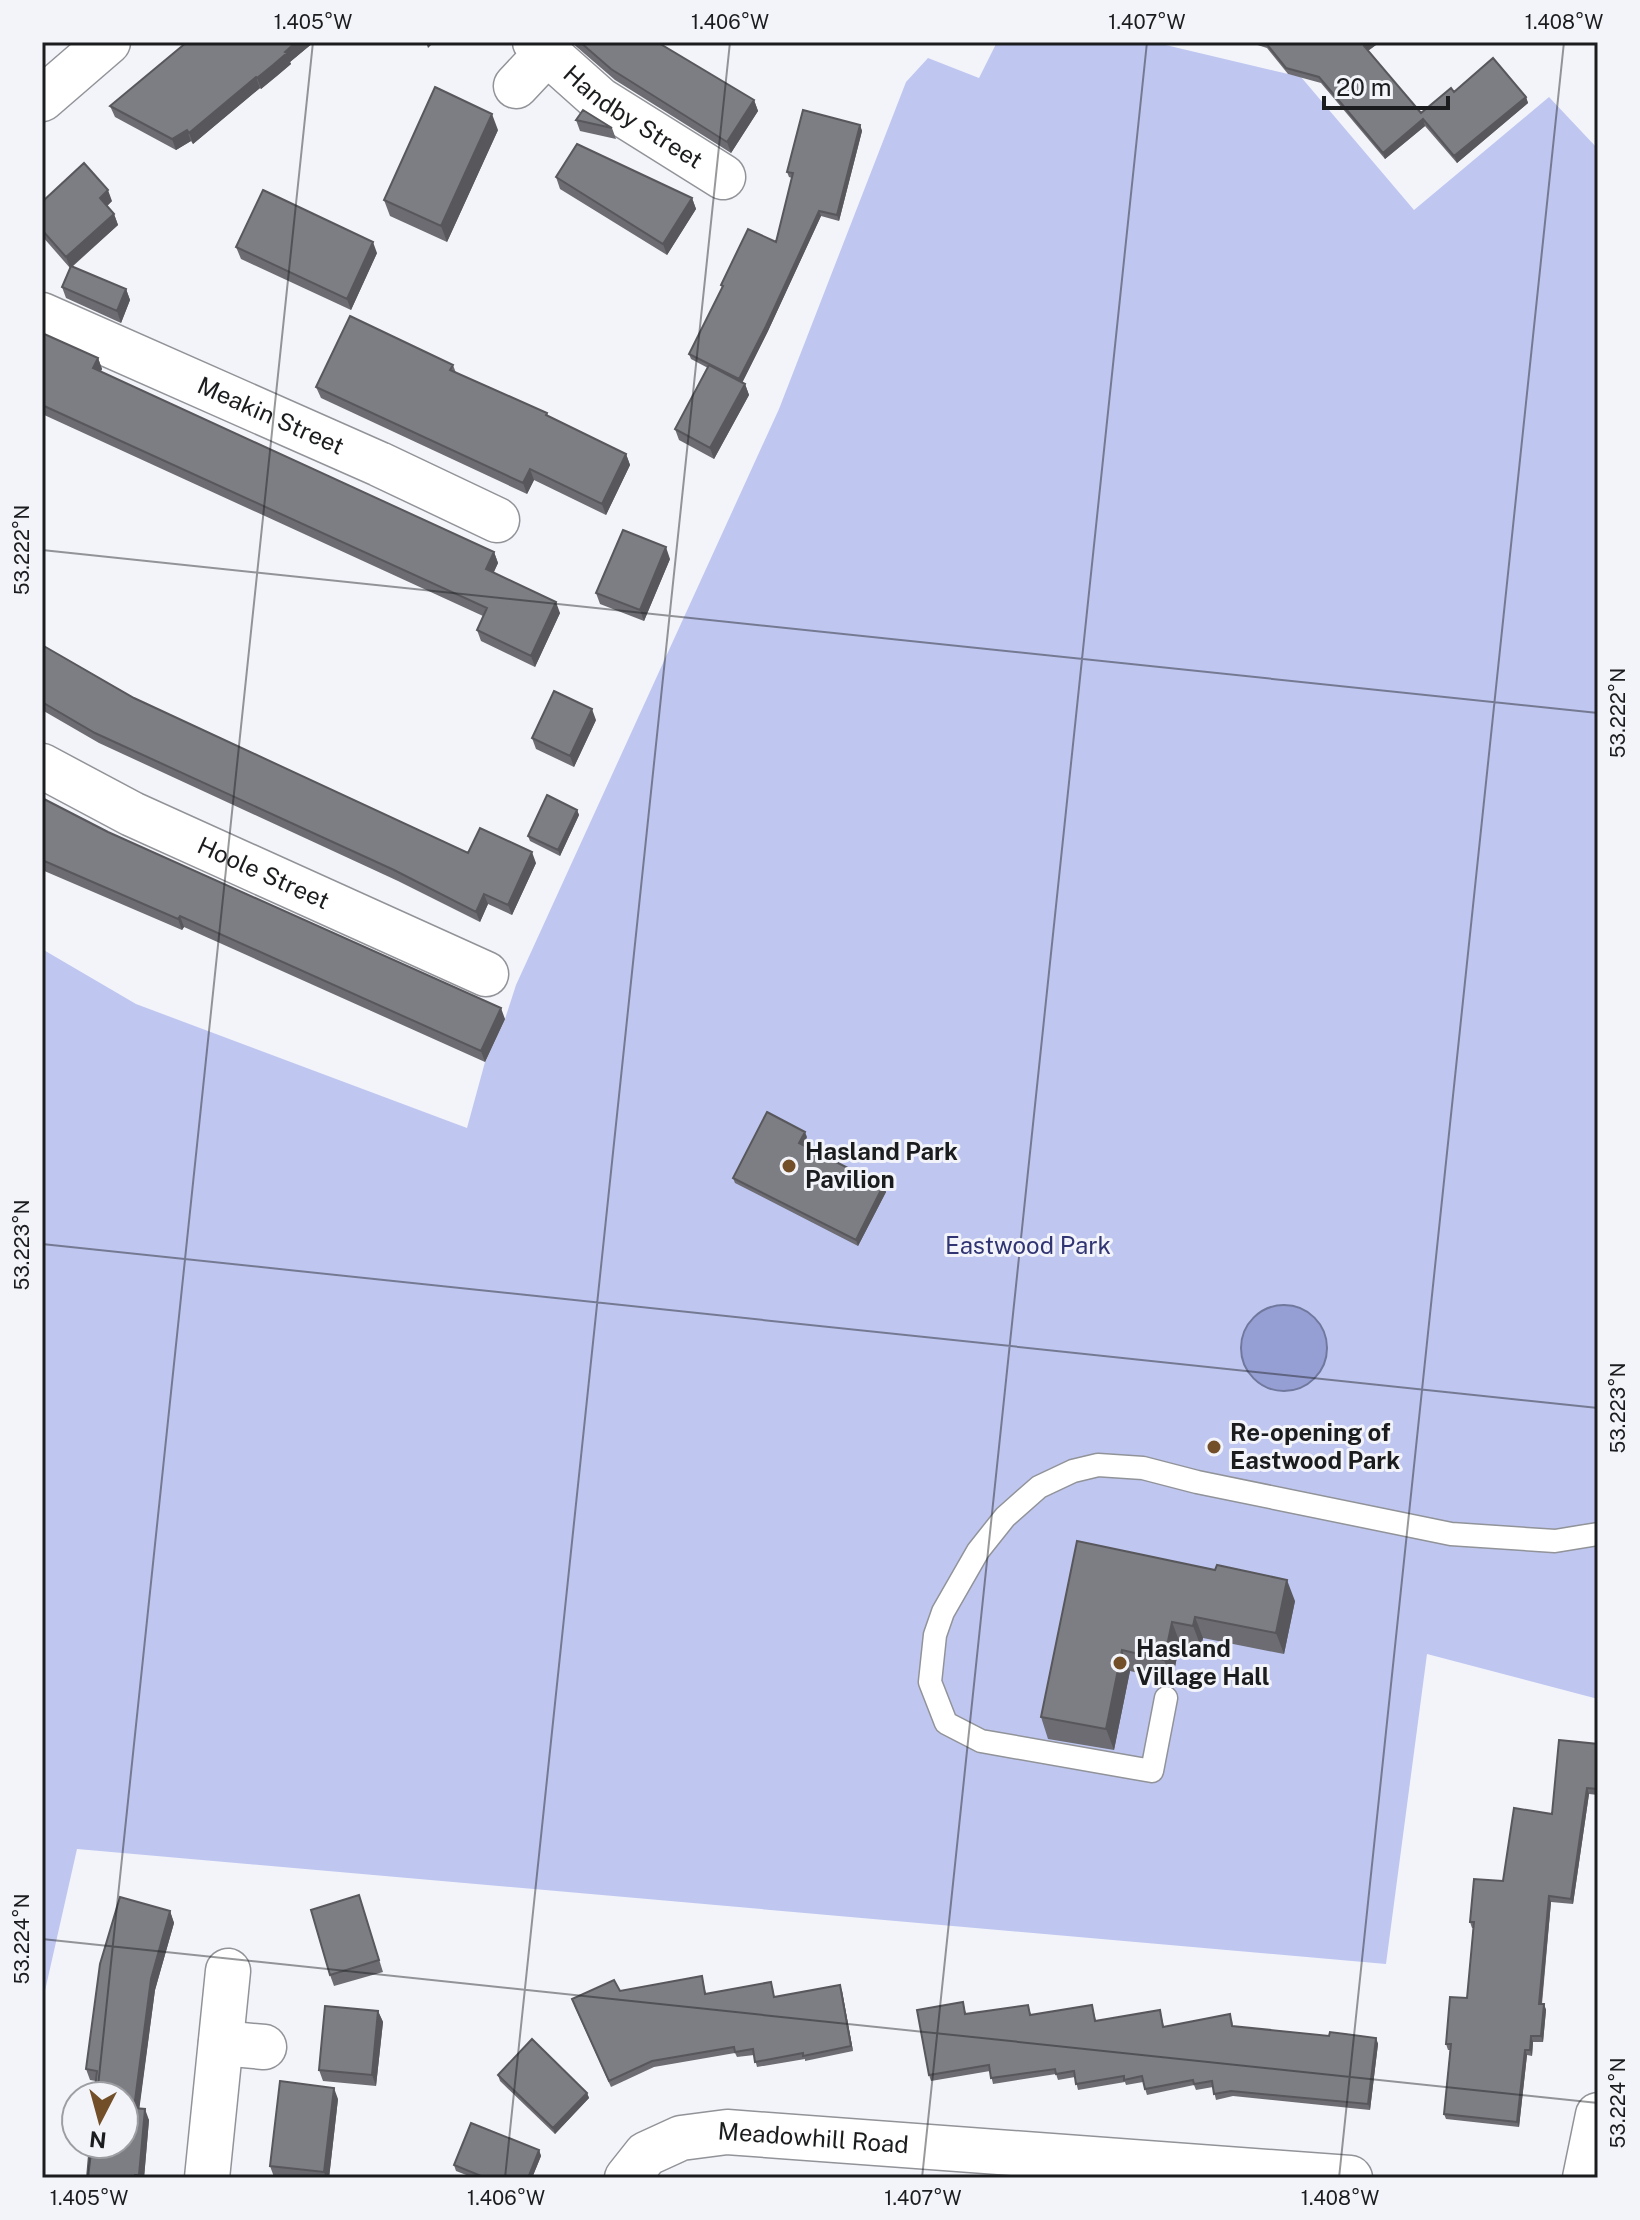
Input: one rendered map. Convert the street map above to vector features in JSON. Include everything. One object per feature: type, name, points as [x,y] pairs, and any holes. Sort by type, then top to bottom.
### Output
[{"type":"street","points":[[42,99],[101,44]]},
{"type":"street","name":"Handby Street","points":[[516,86],[540,48],[600,100],[723,177]]},
{"type":"street","name":"Meakin Street","points":[[42,315],[497,520]]},
{"type":"street","name":"Hoole Street","points":[[42,766],[132,814],[486,974]]},
{"type":"street","points":[[207,2178],[228,1971]]},
{"type":"street","points":[[221,2043],[264,2047]]},
{"type":"street","points":[[1585,2178],[1598,2115]]},
{"type":"street","name":"Meadowhill Road","points":[[627,2178],[646,2154],[681,2138],[727,2132],[1350,2178]]},
{"type":"lane","points":[[1166,1698],[1152,1771],[981,1741],[946,1723],[930,1682],[935,1635],[943,1612],[978,1551],[1005,1517],[1039,1487],[1073,1471],[1098,1465],[1143,1468],[1451,1534],[1555,1541],[1598,1534]]},
{"type":"green space","name":"Eastwood Park","points":[[997,42],[1153,42],[1301,77],[1414,210],[1549,97],[1598,149],[1598,1699],[1427,1654],[1386,1964],[77,1849],[42,2004],[42,949],[136,1004],[467,1128],[485,1062],[505,1019],[516,985],[779,409],[906,82],[928,58],[979,78]]},
{"type":"shaded area","points":[[1284,1305],[1308,1312],[1320,1324],[1327,1348],[1320,1372],[1308,1384],[1284,1391],[1260,1384],[1248,1372],[1241,1348],[1248,1324],[1260,1312]]},
{"type":"building","points":[[187,42],[296,42],[273,65],[189,133],[187,130],[172,139],[110,106]]},
{"type":"building","points":[[580,42],[657,42],[754,100],[727,142],[611,69]]},
{"type":"building","points":[[1265,42],[1369,42],[1364,46],[1421,113],[1451,88],[1454,92],[1493,58],[1526,97],[1454,156],[1423,119],[1383,153],[1319,77],[1286,68]]},
{"type":"building","points":[[435,87],[492,114],[441,226],[384,200]]},
{"type":"building","points":[[583,110],[612,128],[576,120]]},
{"type":"building","points":[[803,110],[860,125],[837,215],[819,211],[739,379],[689,354],[748,229],[776,242],[793,173],[787,172]]},
{"type":"building","points":[[577,144],[692,198],[663,244],[556,177]]},
{"type":"building","points":[[84,163],[108,190],[100,198],[114,214],[66,257],[42,230],[42,202]]},
{"type":"building","points":[[263,190],[373,242],[347,299],[236,247]]},
{"type":"building","points":[[71,266],[126,289],[117,311],[62,287]]},
{"type":"building","points":[[350,316],[453,365],[450,370],[547,413],[626,454],[602,504],[530,469],[523,483],[316,387]]},
{"type":"building","points":[[42,333],[98,358],[93,368],[494,552],[486,569],[556,602],[531,656],[477,630],[487,608],[42,405]]},
{"type":"building","points":[[709,365],[745,384],[710,448],[675,429]]},
{"type":"building","points":[[623,530],[666,547],[640,610],[596,593]]},
{"type":"building","points":[[42,645],[134,698],[468,853],[480,828],[532,852],[508,905],[484,894],[476,912],[394,870],[95,733],[42,702]]},
{"type":"building","points":[[554,691],[592,709],[570,756],[532,738]]},
{"type":"building","points":[[547,795],[577,810],[558,850],[528,836]]},
{"type":"building","points":[[42,798],[108,832],[501,1008],[481,1051],[180,916],[178,919],[42,860]]},
{"type":"building","name":"Hasland Park Pavilion","points":[[767,1112],[805,1132],[799,1143],[883,1186],[856,1240],[733,1178]]},
{"type":"building","name":"Hasland Village Hall","points":[[1077,1541],[1215,1570],[1217,1565],[1287,1580],[1276,1633],[1195,1617],[1193,1626],[1172,1622],[1164,1660],[1122,1650],[1106,1729],[1041,1717]]},
{"type":"building","points":[[1559,1740],[1598,1744],[1598,1789],[1587,1788],[1571,1899],[1549,1896],[1539,2004],[1544,2004],[1541,2036],[1531,2036],[1530,2050],[1525,2050],[1517,2122],[1444,2114],[1451,2044],[1446,2044],[1450,1997],[1467,1998],[1474,1922],[1470,1922],[1474,1879],[1503,1881],[1514,1808],[1552,1814]]},
{"type":"building","points":[[359,1895],[379,1960],[330,1975],[311,1910]]},
{"type":"building","points":[[120,1897],[170,1911],[151,1979],[138,2080],[96,2080],[97,2071],[86,2069],[100,1964]]},
{"type":"building","points":[[702,1976],[705,1994],[771,1982],[774,1997],[840,1985],[851,2046],[755,2062],[753,2049],[735,2052],[734,2047],[652,2061],[609,2081],[572,1999],[614,1980],[620,1991]]},
{"type":"building","points":[[963,2002],[965,2014],[1028,2005],[1030,2015],[1092,2005],[1095,2021],[1160,2010],[1163,2027],[1230,2014],[1232,2026],[1376,2038],[1368,2104],[1231,2091],[1214,2094],[1212,2081],[1194,2084],[1193,2080],[1145,2089],[1142,2076],[1076,2084],[1074,2071],[1056,2074],[1055,2069],[991,2078],[989,2065],[929,2075],[917,2010]]},
{"type":"building","points":[[325,2006],[378,2011],[372,2075],[319,2070]]},
{"type":"building","points":[[532,2039],[587,2093],[553,2128],[498,2075]]},
{"type":"building","points":[[280,2081],[334,2088],[324,2172],[270,2166]]},
{"type":"building","points":[[140,2109],[145,2109],[139,2175],[134,2178],[87,2178],[89,2160],[140,2160]]},
{"type":"building","points":[[471,2123],[539,2150],[528,2178],[486,2178],[454,2165]]},
{"type":"place","name":"Hasland Park Pavilion","points":[[789,1166]]},
{"type":"place","name":"Re-opening of Eastwood Park","points":[[1214,1447]]},
{"type":"place","name":"Hasland Village Hall","points":[[1120,1663]]}]
